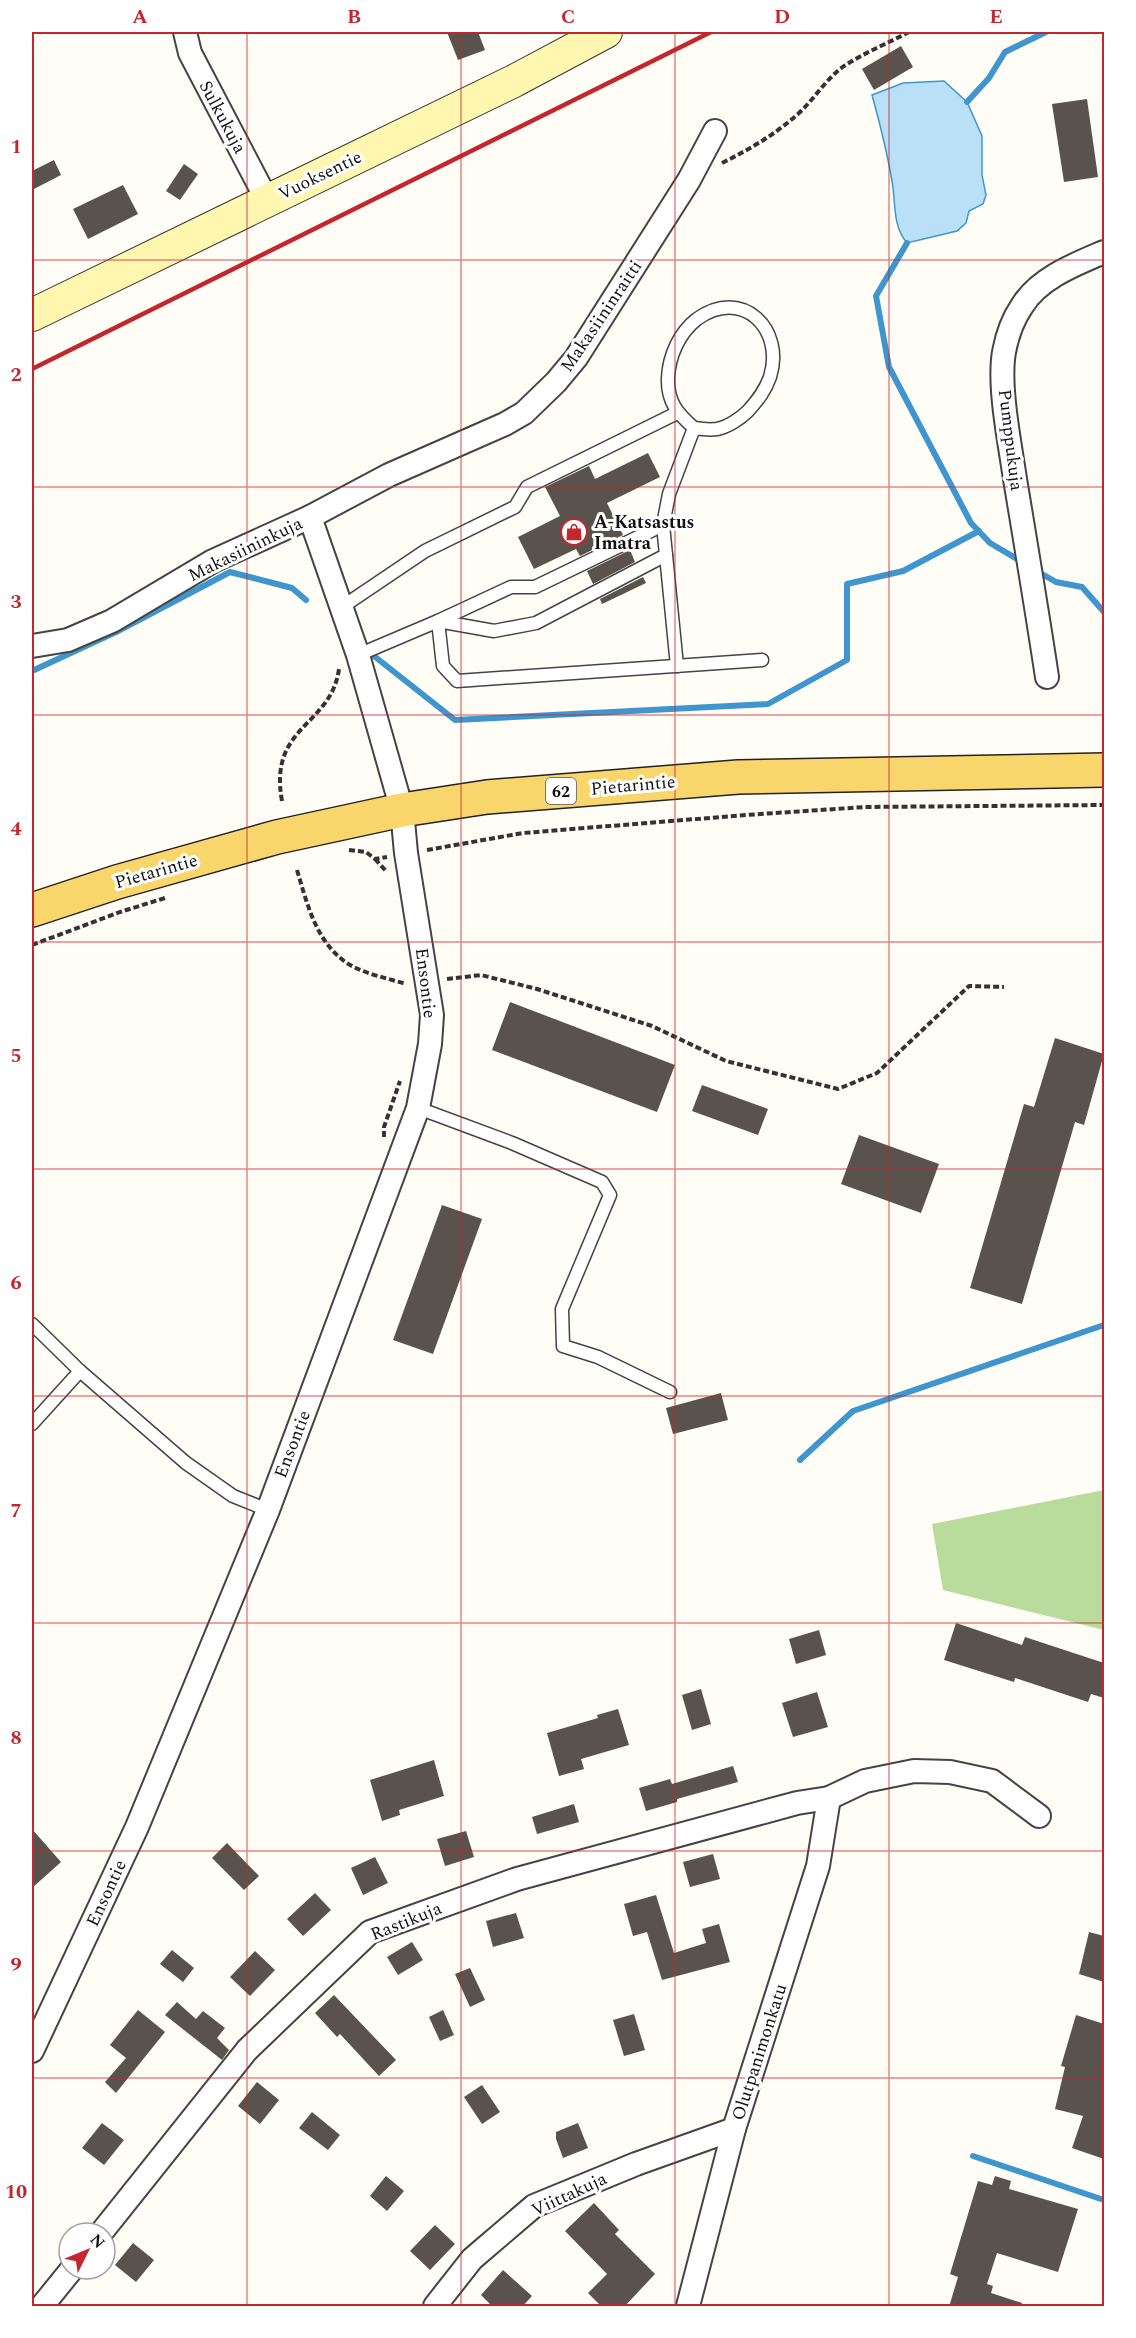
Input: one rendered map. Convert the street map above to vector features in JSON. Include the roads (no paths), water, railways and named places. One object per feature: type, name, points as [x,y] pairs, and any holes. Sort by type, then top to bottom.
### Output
[{"type":"main road","name":"Pietarintie","points":[[32,910],[117,882],[277,837],[402,810],[487,797],[738,777],[1104,770]]},
{"type":"street","name":"Sulkukuja","points":[[185,32],[190,54],[267,200]]},
{"type":"street","name":"Vuoksentie","points":[[32,315],[514,81],[606,32]]},
{"type":"street","name":"Makasiininraitti","points":[[310,517],[388,475],[505,424],[524,413],[556,382],[576,358],[690,180],[716,131]]},
{"type":"street","name":"Pumppukuja","points":[[1047,677],[1009,438],[1002,373],[1004,352],[1012,324],[1023,304],[1041,285],[1061,272],[1104,252]]},
{"type":"street","name":"Makasiininkuja","points":[[32,646],[68,640],[112,621],[213,561],[310,517],[342,607],[347,657],[402,810]]},
{"type":"street","name":"Ensontie","points":[[32,2050],[137,1827],[268,1510],[418,1108],[430,1044],[432,1015],[417,977],[402,810]]},
{"type":"street","name":"Rastikuja","points":[[111,2221],[247,2050],[370,1932],[517,1879],[797,1803],[829,1798],[865,1781],[914,1771],[950,1772],[992,1781],[1039,1816]]},
{"type":"street","name":"Olutpanimonkatu","points":[[688,2307],[734,2129],[818,1866],[829,1798]]},
{"type":"street","name":"Viittakuja","points":[[435,2307],[472,2259],[534,2206],[636,2164],[734,2129]]},
{"type":"street","points":[[42,2307],[63,2281]]},
{"type":"lane","points":[[724,307],[742,308],[756,317],[767,333],[771,351],[771,374],[761,398],[742,418],[718,429],[694,428],[677,413],[668,387],[669,365],[676,344],[689,326],[706,313],[724,307]]},
{"type":"lane","points":[[342,607],[425,551],[515,507],[527,487],[677,413]]},
{"type":"lane","points":[[677,666],[663,525],[669,494],[694,428]]},
{"type":"lane","points":[[347,657],[438,621],[511,587],[536,587],[663,525]]},
{"type":"lane","points":[[438,621],[494,631],[536,623],[666,555]]},
{"type":"lane","points":[[438,621],[443,666],[458,681],[762,660]]},
{"type":"lane","points":[[418,1108],[512,1143],[602,1182],[610,1195],[562,1309],[563,1346],[598,1358],[670,1392]]},
{"type":"lane","points":[[32,1324],[80,1371],[186,1463],[233,1496],[268,1510]]},
{"type":"lane","points":[[32,1424],[80,1371]]},
{"type":"water","points":[[944,81],[967,102],[982,136],[982,175],[986,195],[983,204],[969,211],[966,223],[957,231],[907,243],[899,229],[895,214],[890,170],[872,95],[903,83]]},
{"type":"waterway","points":[[967,102],[989,78],[1005,52],[1046,32]]},
{"type":"waterway","points":[[907,243],[876,296],[889,367],[971,523],[990,543],[1024,563]]},
{"type":"waterway","points":[[374,656],[455,720],[768,704],[847,660],[847,584],[903,571],[979,531]]},
{"type":"waterway","points":[[1035,570],[1056,582],[1082,587],[1104,612]]},
{"type":"waterway","points":[[32,671],[116,632],[230,572],[292,588],[306,600]]},
{"type":"waterway","points":[[800,1460],[853,1411],[1104,1325]]},
{"type":"waterway","points":[[973,2156],[1104,2200]]},
{"type":"railway","points":[[32,369],[711,32]]},
{"type":"place","name":"A-Katsastus Imatra","points":[[574,532]]}]
